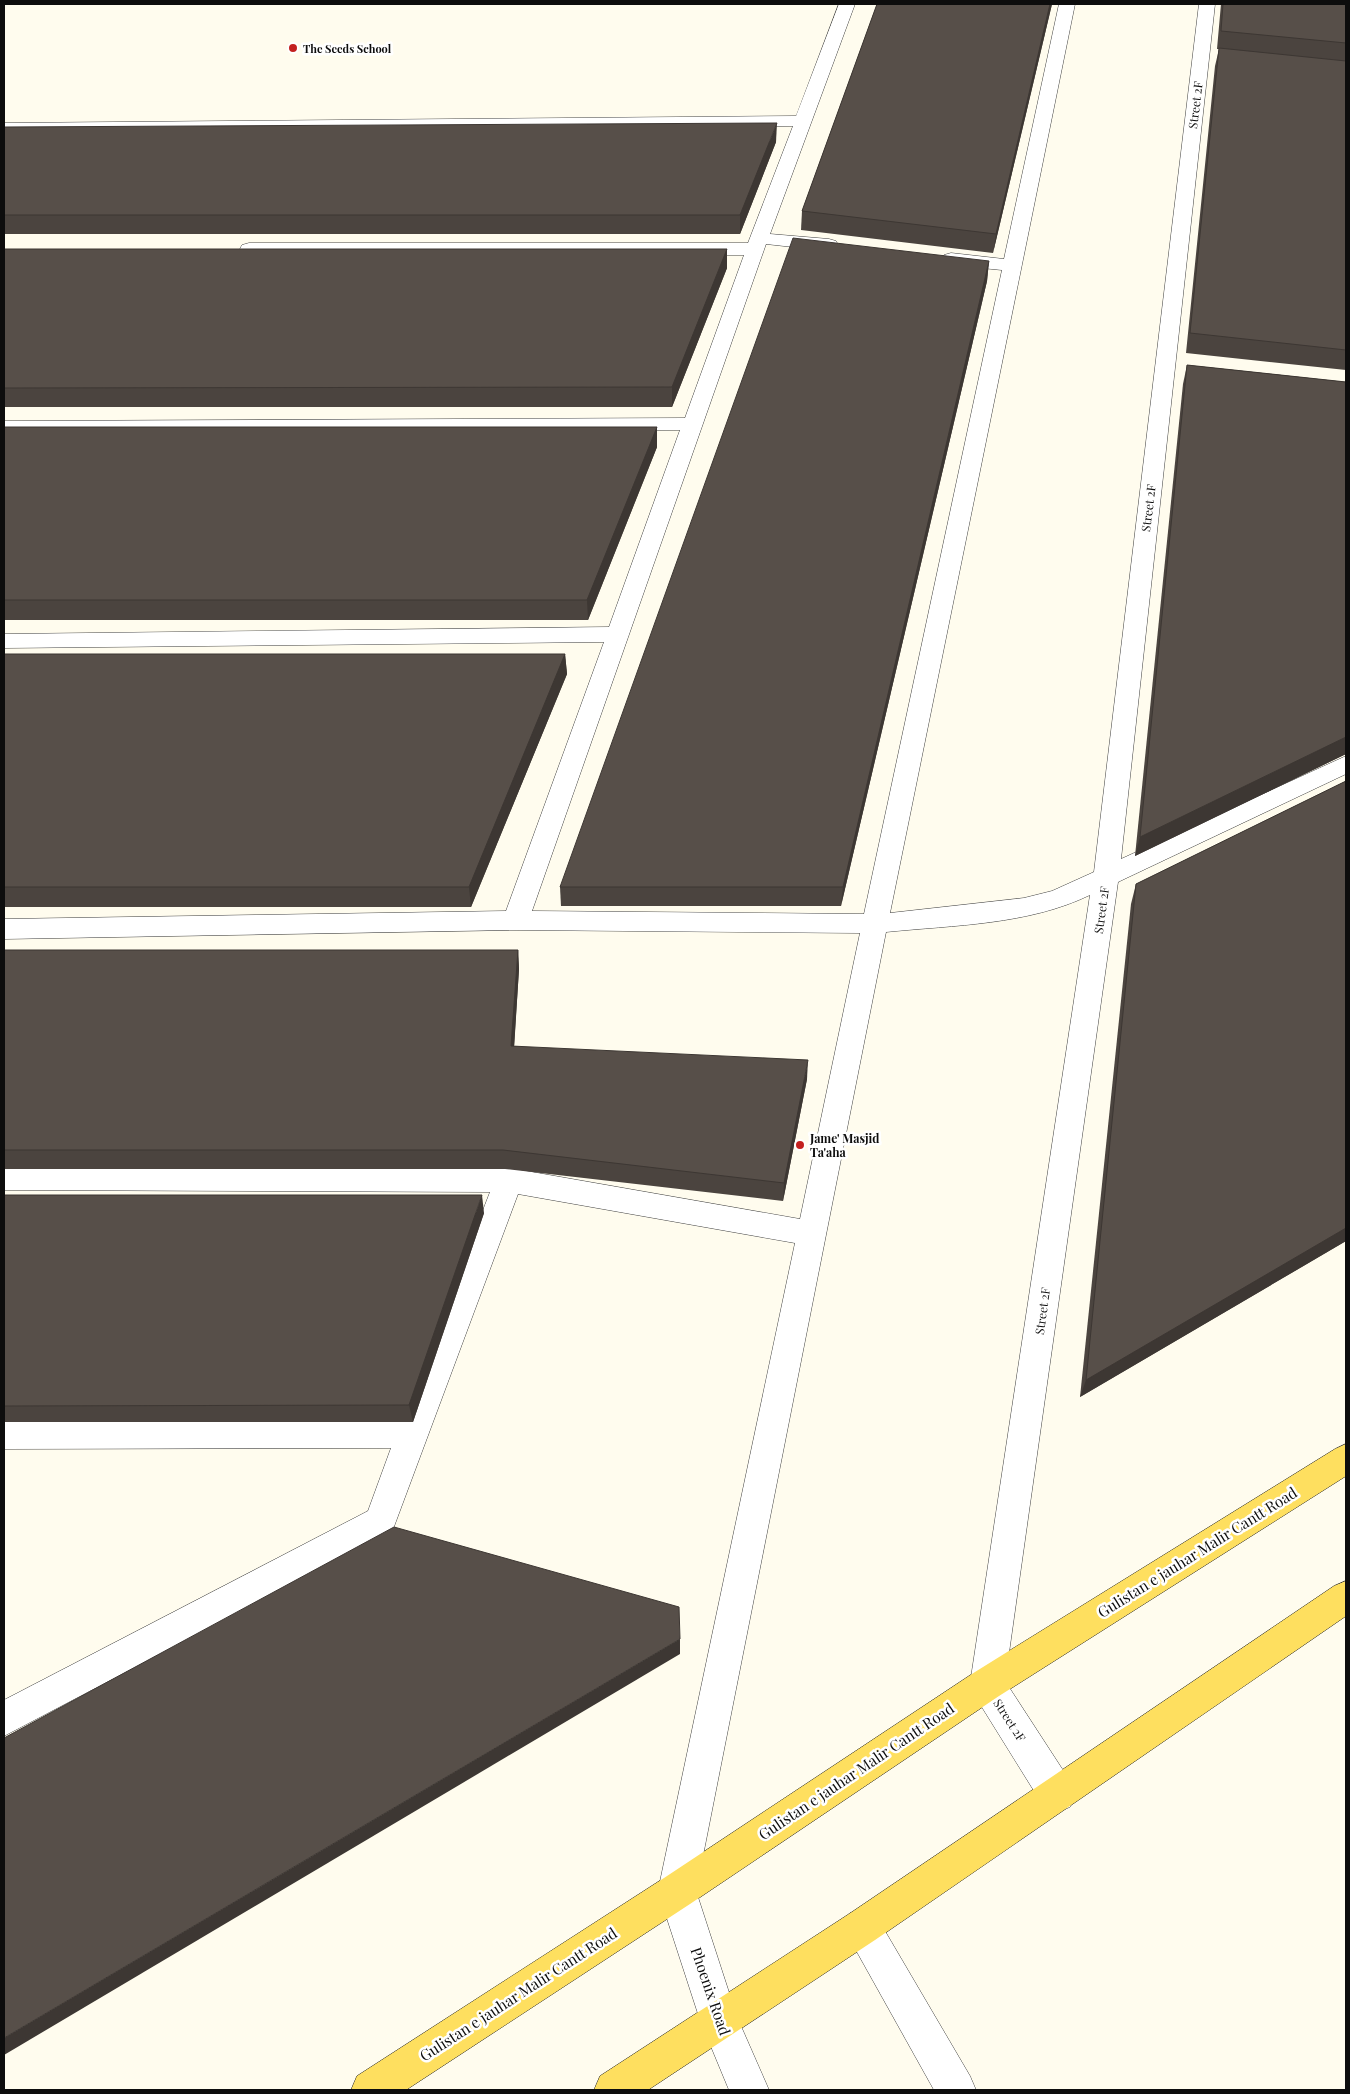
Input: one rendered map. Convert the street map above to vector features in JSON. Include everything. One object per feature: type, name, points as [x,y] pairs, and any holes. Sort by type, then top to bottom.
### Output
[{"type":"main road","name":"Gulistan e jauhar Malir Cantt Road","points":[[370,2090],[678,1891],[987,1684],[1346,1459]]},
{"type":"main road","points":[[614,2090],[862,1927],[1346,1597]]},
{"type":"street","points":[[516,920],[757,243],[847,4]]},
{"type":"street","points":[[678,1891],[875,924],[1068,4]]},
{"type":"street","name":"Street 2F","points":[[1057,1794],[987,1684],[1106,877],[1174,365],[1211,56],[1207,4]]},
{"type":"street","points":[[4,128],[803,121]]},
{"type":"street","points":[[231,249],[757,243],[848,248]]},
{"type":"street","points":[[936,257],[1014,266]]},
{"type":"street","points":[[4,427],[693,424]]},
{"type":"street","points":[[4,641],[618,634]]},
{"type":"street","points":[[4,929],[516,920],[875,924],[1024,908],[1059,899],[1346,764]]},
{"type":"street","points":[[4,1178],[509,1180],[812,1233]]},
{"type":"street","points":[[4,1720],[380,1521],[509,1180]]},
{"type":"street","points":[[4,1435],[412,1434]]},
{"type":"street","name":"Phoenix Road","points":[[678,1891],[719,2020],[750,2090]]},
{"type":"street","points":[[862,1927],[956,2090]]},
{"type":"building","points":[[877,4],[1050,4],[996,234],[802,211]]},
{"type":"building","points":[[1223,4],[1346,4],[1346,43],[1221,31]]},
{"type":"building","points":[[1219,48],[1346,61],[1346,350],[1190,333]]},
{"type":"building","points":[[777,123],[740,215],[4,215],[4,127]]},
{"type":"building","points":[[793,238],[989,261],[843,887],[560,887]]},
{"type":"building","points":[[4,249],[727,249],[672,387],[4,388]]},
{"type":"building","points":[[1187,365],[1346,382],[1346,737],[1140,837]]},
{"type":"building","points":[[4,427],[657,427],[587,600],[4,600]]},
{"type":"building","points":[[4,654],[565,654],[469,887],[4,887]]},
{"type":"building","points":[[1346,781],[1346,1228],[1086,1380],[1136,884]]},
{"type":"building","points":[[4,950],[518,950],[511,1046],[808,1060],[784,1183],[503,1150],[4,1150]]},
{"type":"building","points":[[4,1195],[482,1195],[409,1405],[4,1406]]},
{"type":"building","points":[[394,1527],[679,1607],[680,1639],[4,2038],[4,1738]]},
{"type":"place","name":"The Seeds School","points":[[293,48]]},
{"type":"place","name":"Jame' Masjid Ta'aha","points":[[800,1145]]}]
